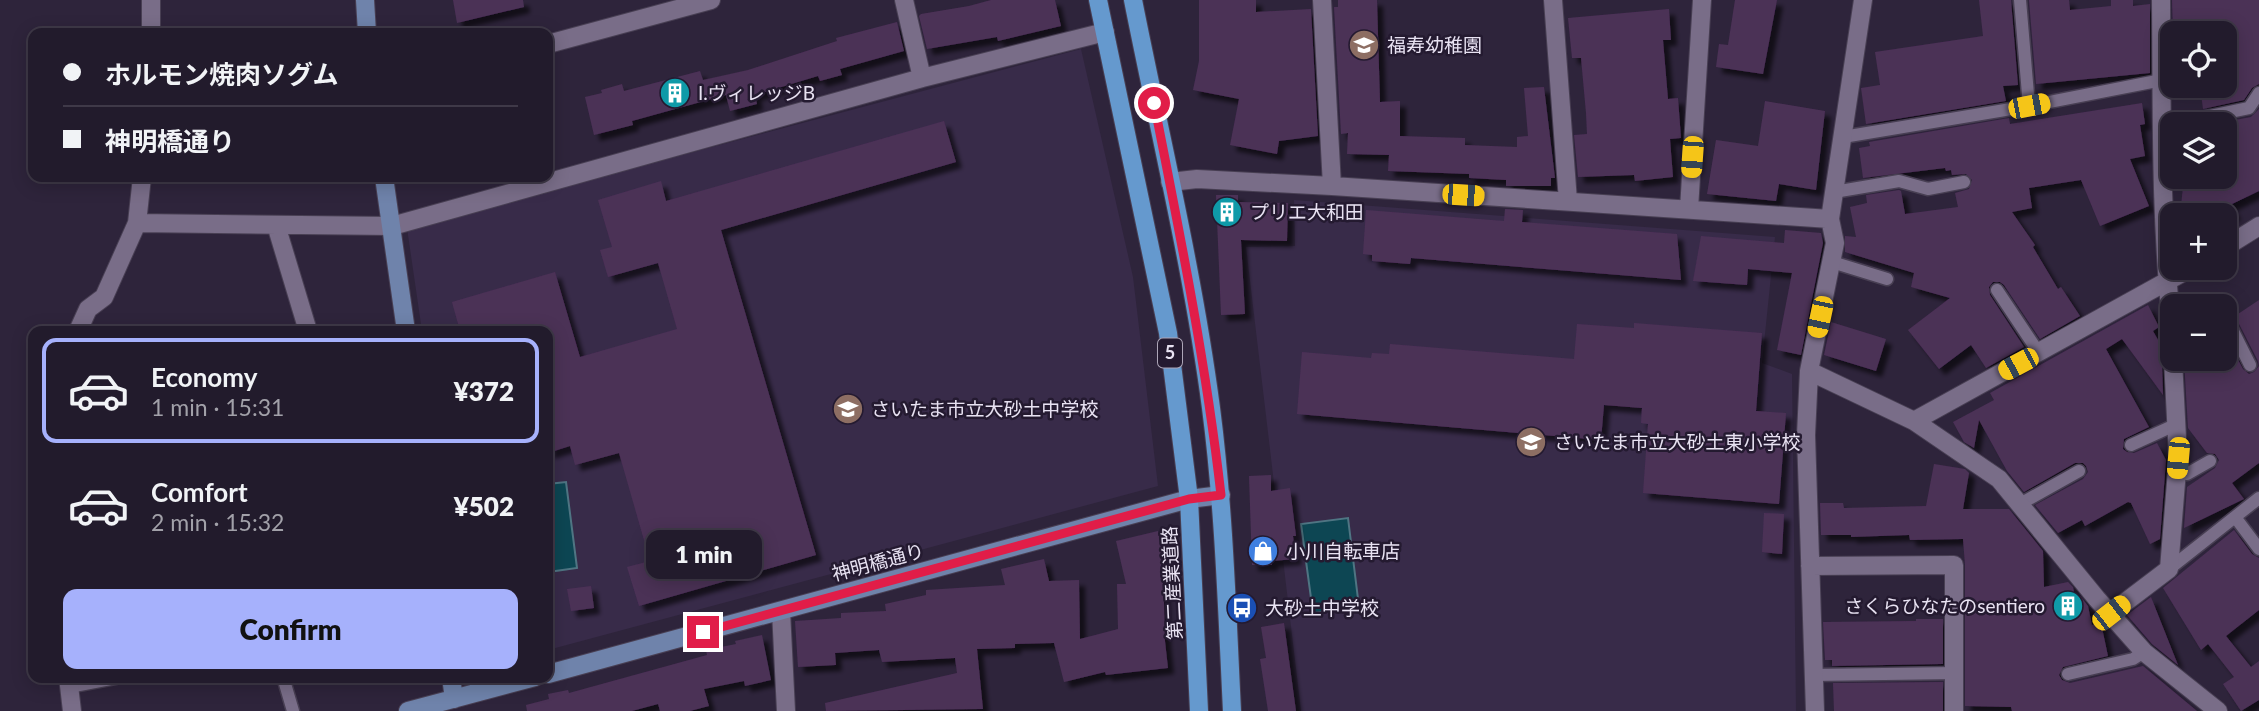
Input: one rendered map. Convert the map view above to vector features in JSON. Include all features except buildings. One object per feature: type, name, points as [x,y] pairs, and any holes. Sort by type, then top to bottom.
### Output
[{"type":"main road","name":"第二産業道路","points":[[1098,0],[1168,333],[1189,499],[1199,711]]},
{"type":"main road","name":"5","points":[[1133,0],[1198,327],[1211,408],[1221,495],[1232,711]]},
{"type":"street","points":[[151,0],[151,28]]},
{"type":"street","points":[[365,0],[367,28]]},
{"type":"street","points":[[553,43],[711,0]]},
{"type":"street","points":[[904,0],[922,78]]},
{"type":"street","points":[[1322,0],[1332,186]]},
{"type":"street","points":[[1553,0],[1568,201]]},
{"type":"street","points":[[1689,209],[1702,0]]},
{"type":"street","points":[[1815,711],[1806,435],[1809,371],[1835,243],[1830,219],[1863,0]]},
{"type":"street","points":[[2161,0],[2162,21]]},
{"type":"street","points":[[553,181],[922,78],[1105,32]]},
{"type":"street","points":[[1170,182],[1197,180],[1332,186],[1830,219]]},
{"type":"street","points":[[80,326],[88,309],[104,297],[137,223],[141,182]]},
{"type":"street","points":[[385,182],[405,326]]},
{"type":"street","points":[[137,223],[392,226],[550,182]]},
{"type":"street","points":[[2164,189],[2168,294]]},
{"type":"street","points":[[276,225],[306,326]]},
{"type":"street","points":[[2237,240],[2259,226]]},
{"type":"street","points":[[1914,421],[2172,280]]},
{"type":"street","points":[[1809,371],[1914,421],[1999,479],[2144,652],[2218,711]]},
{"type":"street","points":[[2111,613],[2169,569],[2178,458],[2173,371]]},
{"type":"street","name":"神明橋通り","points":[[553,673],[1189,499],[1221,495]]},
{"type":"street","points":[[1810,566],[1954,565],[1955,711]]},
{"type":"street","points":[[781,611],[786,711]]},
{"type":"street","points":[[68,683],[72,711]]},
{"type":"street","points":[[452,683],[454,699]]},
{"type":"street","points":[[412,711],[513,683]]},
{"type":"lane","points":[[2021,0],[2029,106]]},
{"type":"lane","points":[[1843,137],[2029,106],[2160,69]]},
{"type":"lane","points":[[2230,112],[2249,108],[2259,93]]},
{"type":"lane","points":[[1834,192],[1899,181],[1928,189],[1964,182]]},
{"type":"lane","points":[[1832,262],[1887,279]]},
{"type":"lane","points":[[1997,290],[2039,353]]},
{"type":"lane","points":[[2237,340],[2249,365]]},
{"type":"lane","points":[[2131,445],[2175,425]]},
{"type":"lane","points":[[2177,473],[2187,474],[2210,461]]},
{"type":"lane","points":[[2020,504],[2079,471]]},
{"type":"lane","points":[[2169,569],[2259,498]]},
{"type":"lane","points":[[2235,517],[2259,549]]},
{"type":"lane","points":[[2068,674],[2133,659],[2144,652]]},
{"type":"lane","points":[[1814,675],[1955,673]]},
{"type":"lane","points":[[285,683],[293,711]]},
{"type":"shaded area","name":"さいたま市立大砂土中学校","points":[[1081,49],[1133,277],[1158,486],[553,649],[553,326],[421,326],[407,228]]},
{"type":"shaded area","name":"さいたま市立大砂土東小学校","points":[[1294,200],[1775,237],[1762,363],[1792,374],[1796,711],[1301,711],[1246,247],[1295,246]]},
{"type":"water","points":[[566,482],[577,568],[553,571],[553,483]]},
{"type":"water","points":[[1348,518],[1359,607],[1313,613],[1301,524]]},
{"type":"place","name":"福寿幼稚園","points":[[1364,45]]},
{"type":"place","name":"I.ヴィレッジB","points":[[675,93]]},
{"type":"place","name":"プリエ大和田","points":[[1227,212]]},
{"type":"place","name":"さいたま市立大砂土中学校","points":[[848,409]]},
{"type":"place","name":"さいたま市立大砂土東小学校","points":[[1531,442]]},
{"type":"place","name":"小川自転車店","points":[[1263,551]]},
{"type":"place","name":"さくらひなたのsentiero","points":[[2068,606]]},
{"type":"place","name":"大砂土中学校","points":[[1242,608]]},
{"type":"route","points":[[703,632],[1189,499],[1221,495],[1198,327],[1154,103]]}]
